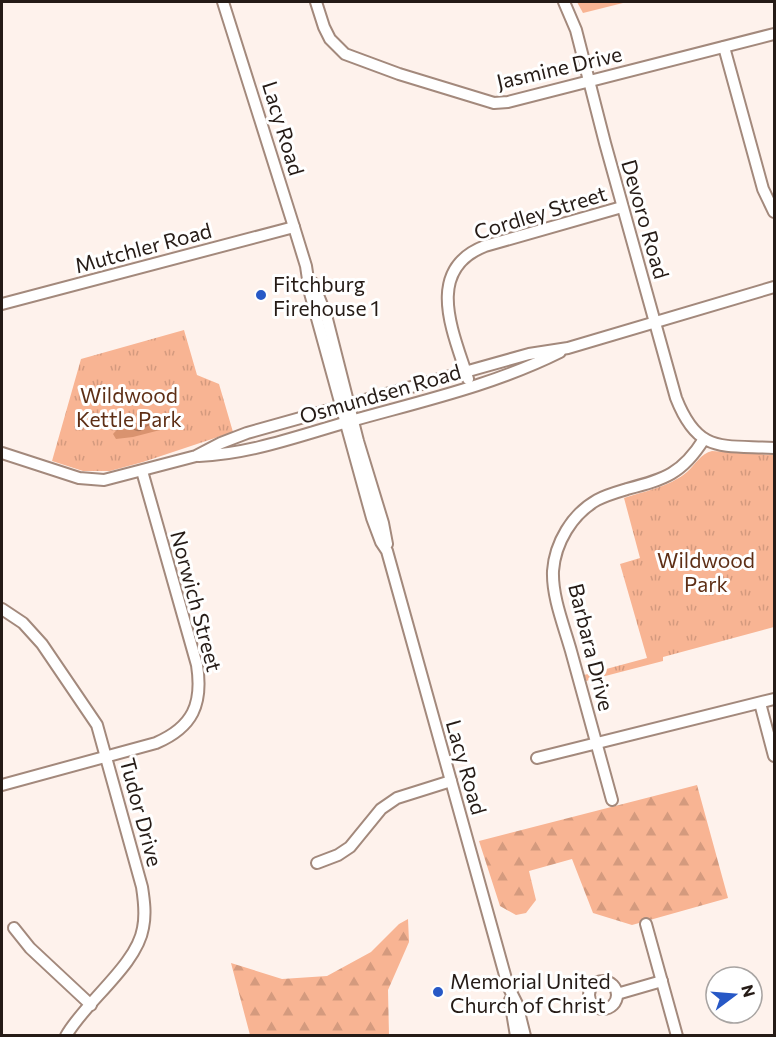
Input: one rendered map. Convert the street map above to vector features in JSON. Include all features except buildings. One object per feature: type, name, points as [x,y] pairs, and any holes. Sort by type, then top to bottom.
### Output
[{"type":"street","name":"Lacy Road","points":[[224,2],[306,266],[326,315],[372,518],[381,542],[387,550],[511,993],[517,1004],[525,1035]]},
{"type":"street","name":"Jasmine Drive","points":[[315,2],[330,39],[345,54],[494,104],[774,34]]},
{"type":"street","name":"Devoro Road","points":[[564,2],[574,22],[622,207],[676,398],[683,416],[694,432],[704,439]]},
{"type":"street","points":[[724,47],[763,189],[774,212]]},
{"type":"street","name":"Cordley Street","points":[[470,388],[447,304],[451,277],[463,259],[485,246],[622,207]]},
{"type":"street","name":"Mutchler Road","points":[[2,304],[294,227]]},
{"type":"street","name":"Osmundsen Road","points":[[2,453],[86,480],[104,480],[196,456],[221,443],[269,427],[529,354],[568,348],[774,286]]},
{"type":"street","name":"Osmundsen Road","points":[[196,456],[224,455],[273,443],[470,388],[530,368],[568,348]]},
{"type":"street","points":[[269,427],[273,443]]},
{"type":"street","points":[[704,439],[727,446],[774,448]]},
{"type":"street","name":"Barbara Drive","points":[[612,800],[555,586],[553,573],[560,541],[573,520],[584,508],[610,494],[668,477],[687,462],[704,439]]},
{"type":"street","name":"Norwich Street","points":[[2,785],[156,743],[171,736],[190,718],[198,700],[200,685],[197,665],[142,471]]},
{"type":"street","name":"Tudor Drive","points":[[2,609],[23,623],[62,672],[97,725],[140,877],[145,909],[143,929],[138,944],[116,976],[66,1035]]},
{"type":"street","points":[[537,758],[774,699]]},
{"type":"street","points":[[760,703],[774,756]]},
{"type":"street","points":[[317,862],[338,855],[350,847],[381,809],[397,798],[451,781]]},
{"type":"street","points":[[646,924],[677,1035]]},
{"type":"street","points":[[14,928],[37,954],[91,1005]]},
{"type":"street","points":[[617,994],[662,981]]},
{"type":"street","name":"Lacy Road","points":[[511,993],[510,1006],[516,1035]]},
{"type":"green space","points":[[577,2],[627,2],[583,13]]},
{"type":"green space","name":"Wildwood Kettle Park","points":[[184,330],[197,375],[219,384],[233,432],[110,471],[83,471],[52,461],[81,359]]},
{"type":"green space","name":"Wildwood Park","points":[[712,451],[774,455],[774,627],[663,657],[663,661],[586,681],[584,675],[647,658],[620,564],[640,558],[624,498],[673,481],[687,472],[705,454]]},
{"type":"green space","points":[[697,785],[728,898],[632,925],[593,913],[572,859],[529,871],[536,900],[526,913],[516,915],[500,906],[479,841]]},
{"type":"green space","points":[[408,919],[409,942],[388,990],[389,1035],[250,1035],[231,963],[282,979],[327,976],[371,952],[399,924]]},
{"type":"water","points":[[159,419],[159,424],[164,429],[116,439],[113,434],[128,425]]},
{"type":"place","name":"Fitchburg Firehouse 1","points":[[261,295]]},
{"type":"place","name":"Memorial United Church of Christ","points":[[438,992]]}]
